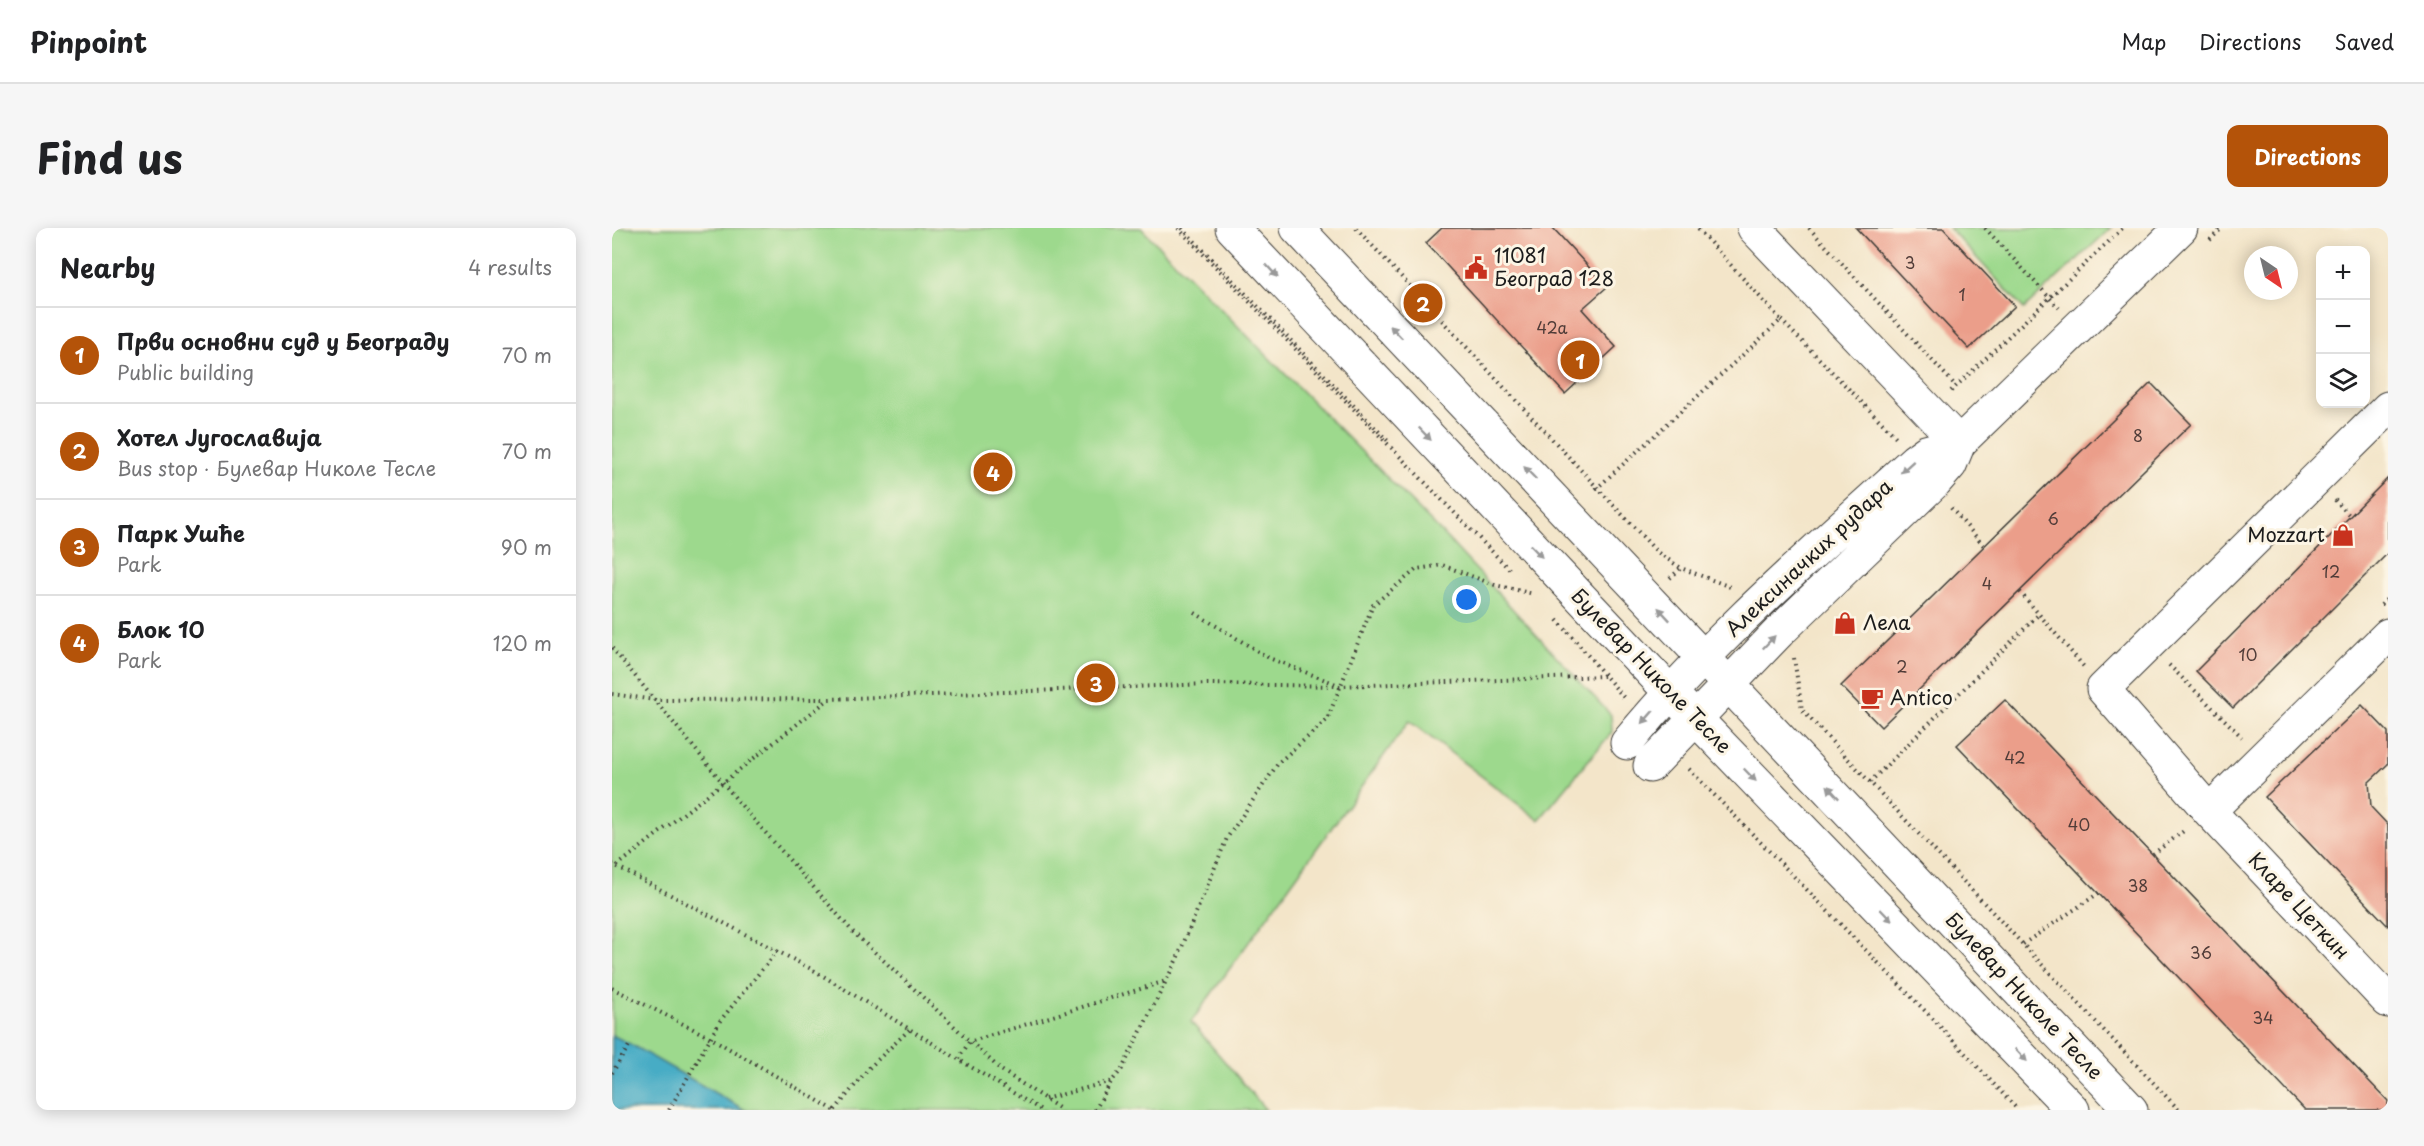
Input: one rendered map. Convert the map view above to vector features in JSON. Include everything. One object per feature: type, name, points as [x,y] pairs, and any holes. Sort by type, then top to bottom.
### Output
[{"type":"main road","name":"Булевар Николе Тесле","points":[[1232,228],[1670,692],[2073,1110]]},
{"type":"main road","name":"Булевар Николе Тесле","points":[[1297,228],[2131,1110]]},
{"type":"main road","points":[[1754,228],[1959,443]]},
{"type":"main road","name":"Алексиначких рудара","points":[[1659,756],[1779,632],[1936,481],[1950,465],[1959,443],[2181,228]]},
{"type":"main road","points":[[2103,689],[2388,408]]},
{"type":"main road","name":"Алексиначких рудара","points":[[1627,743],[1670,692],[1754,607],[1915,460],[1926,452],[1959,443]]},
{"type":"main road","points":[[2210,811],[2384,621]]},
{"type":"main road","name":"Кларе Цеткин","points":[[2103,689],[2210,811],[2388,1001]]},
{"type":"path","points":[[1180,228],[1513,571]]},
{"type":"path","points":[[1180,228],[1517,577]]},
{"type":"path","points":[[1356,228],[1596,489],[1657,552],[1681,568],[1734,588],[1754,607]]},
{"type":"path","points":[[1697,228],[1781,320],[1898,439]]},
{"type":"path","points":[[1809,228],[1956,386]]},
{"type":"path","points":[[1985,228],[2078,328]]},
{"type":"path","points":[[1596,489],[1781,320]]},
{"type":"path","points":[[2324,506],[2333,497],[2350,516]]},
{"type":"path","points":[[1950,507],[1984,546]]},
{"type":"path","points":[[1095,1110],[1122,1069],[1166,981],[1227,837],[1279,762],[1327,720],[1373,605],[1417,569],[1442,565],[1474,575],[1495,585],[1534,594]]},
{"type":"path","points":[[1526,586],[1540,601]]},
{"type":"path","points":[[2020,592],[2103,689]]},
{"type":"path","points":[[2384,621],[2388,598]]},
{"type":"path","points":[[1195,613],[1269,658],[1340,686]]},
{"type":"path","points":[[1870,782],[2039,614]]},
{"type":"path","points":[[612,694],[655,700],[829,699],[1208,684],[1340,686],[1606,676],[1554,617]]},
{"type":"path","points":[[1779,632],[1793,653],[1802,710],[2179,1110]]},
{"type":"path","points":[[612,648],[723,783],[853,932],[1001,1070],[1062,1110]]},
{"type":"path","points":[[2166,662],[2243,738],[2252,730]]},
{"type":"path","points":[[829,699],[614,865],[815,971],[1041,1110]]},
{"type":"path","points":[[1659,756],[2018,1110]]},
{"type":"path","points":[[2152,854],[2210,811]]},
{"type":"path","points":[[2023,944],[2099,893]]},
{"type":"path","points":[[669,1110],[720,1021],[777,951]]},
{"type":"path","points":[[959,1059],[969,1042],[1166,981]]},
{"type":"path","points":[[612,988],[711,1038],[835,1110],[869,1068],[910,1029]]},
{"type":"path","points":[[612,1073],[630,1044]]},
{"type":"path","points":[[1045,1099],[1112,1081]]},
{"type":"green space","points":[[612,228],[1141,228],[1442,533],[1611,715],[1612,732],[1539,820],[1409,721],[1191,1022],[1266,1110],[745,1110],[612,1035]]},
{"type":"green space","points":[[1949,228],[2111,228],[2024,309]]},
{"type":"water","points":[[612,1035],[630,1044],[745,1110],[612,1110]]},
{"type":"building","points":[[1442,228],[1553,228],[1607,287],[1582,309],[1616,347],[1565,394],[1426,243]]},
{"type":"building","points":[[1856,228],[1943,228],[2015,306],[1969,349]]},
{"type":"building","points":[[2151,383],[2191,424],[1881,727],[1841,686]]},
{"type":"building","points":[[2388,478],[2388,553],[2233,708],[2196,671]]},
{"type":"building","points":[[2005,700],[2388,1101],[2388,1110],[2305,1110],[1957,745]]},
{"type":"building","points":[[2362,705],[2388,732],[2388,764],[2369,782],[2371,807],[2388,825],[2388,926],[2265,797]]},
{"type":"place","name":"11081 Београд 128","points":[[1476,268]]},
{"type":"place","name":"Хотел Југославија","points":[[1423,303]]},
{"type":"place","name":"Први основни суд у Београду","points":[[1580,360]]},
{"type":"place","name":"Блок 10","points":[[993,472]]},
{"type":"place","name":"Mozzart","points":[[2343,535]]},
{"type":"place","name":"Лела","points":[[1845,623]]},
{"type":"place","name":"Парк Ушће","points":[[1096,683]]},
{"type":"place","name":"Antico","points":[[1872,698]]}]
